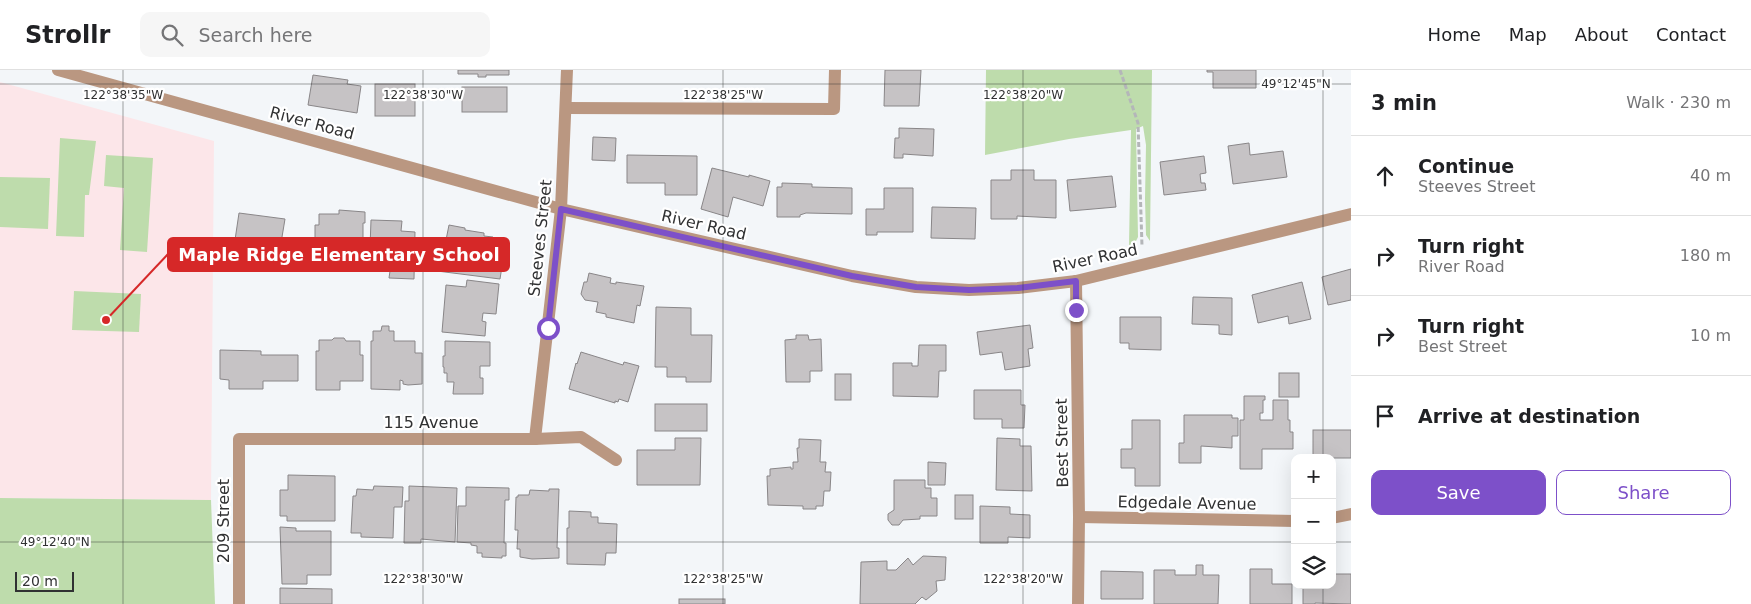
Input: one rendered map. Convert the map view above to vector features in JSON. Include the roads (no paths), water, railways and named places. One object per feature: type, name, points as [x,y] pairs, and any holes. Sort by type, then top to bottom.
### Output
[{"type":"street","name":"River Road","points":[[58,70],[561,209],[852,276],[916,287],[969,290],[1076,281],[1351,214]]},
{"type":"street","name":"Steeves Street","points":[[535,438],[561,209],[566,70]]},
{"type":"street","points":[[566,108],[834,109],[835,70]]},
{"type":"street","name":"Best Street","points":[[1076,281],[1079,517],[1078,604]]},
{"type":"street","name":"115 Avenue","points":[[240,439],[535,438],[580,436],[616,460]]},
{"type":"street","name":"209 Street","points":[[239,604],[240,439]]},
{"type":"street","points":[[1336,517],[1351,514]]},
{"type":"street","name":"Edgedale Avenue","points":[[1079,517],[1291,521]]},
{"type":"place","name":"Maple Ridge Elementary School","points":[[106,320]]}]
